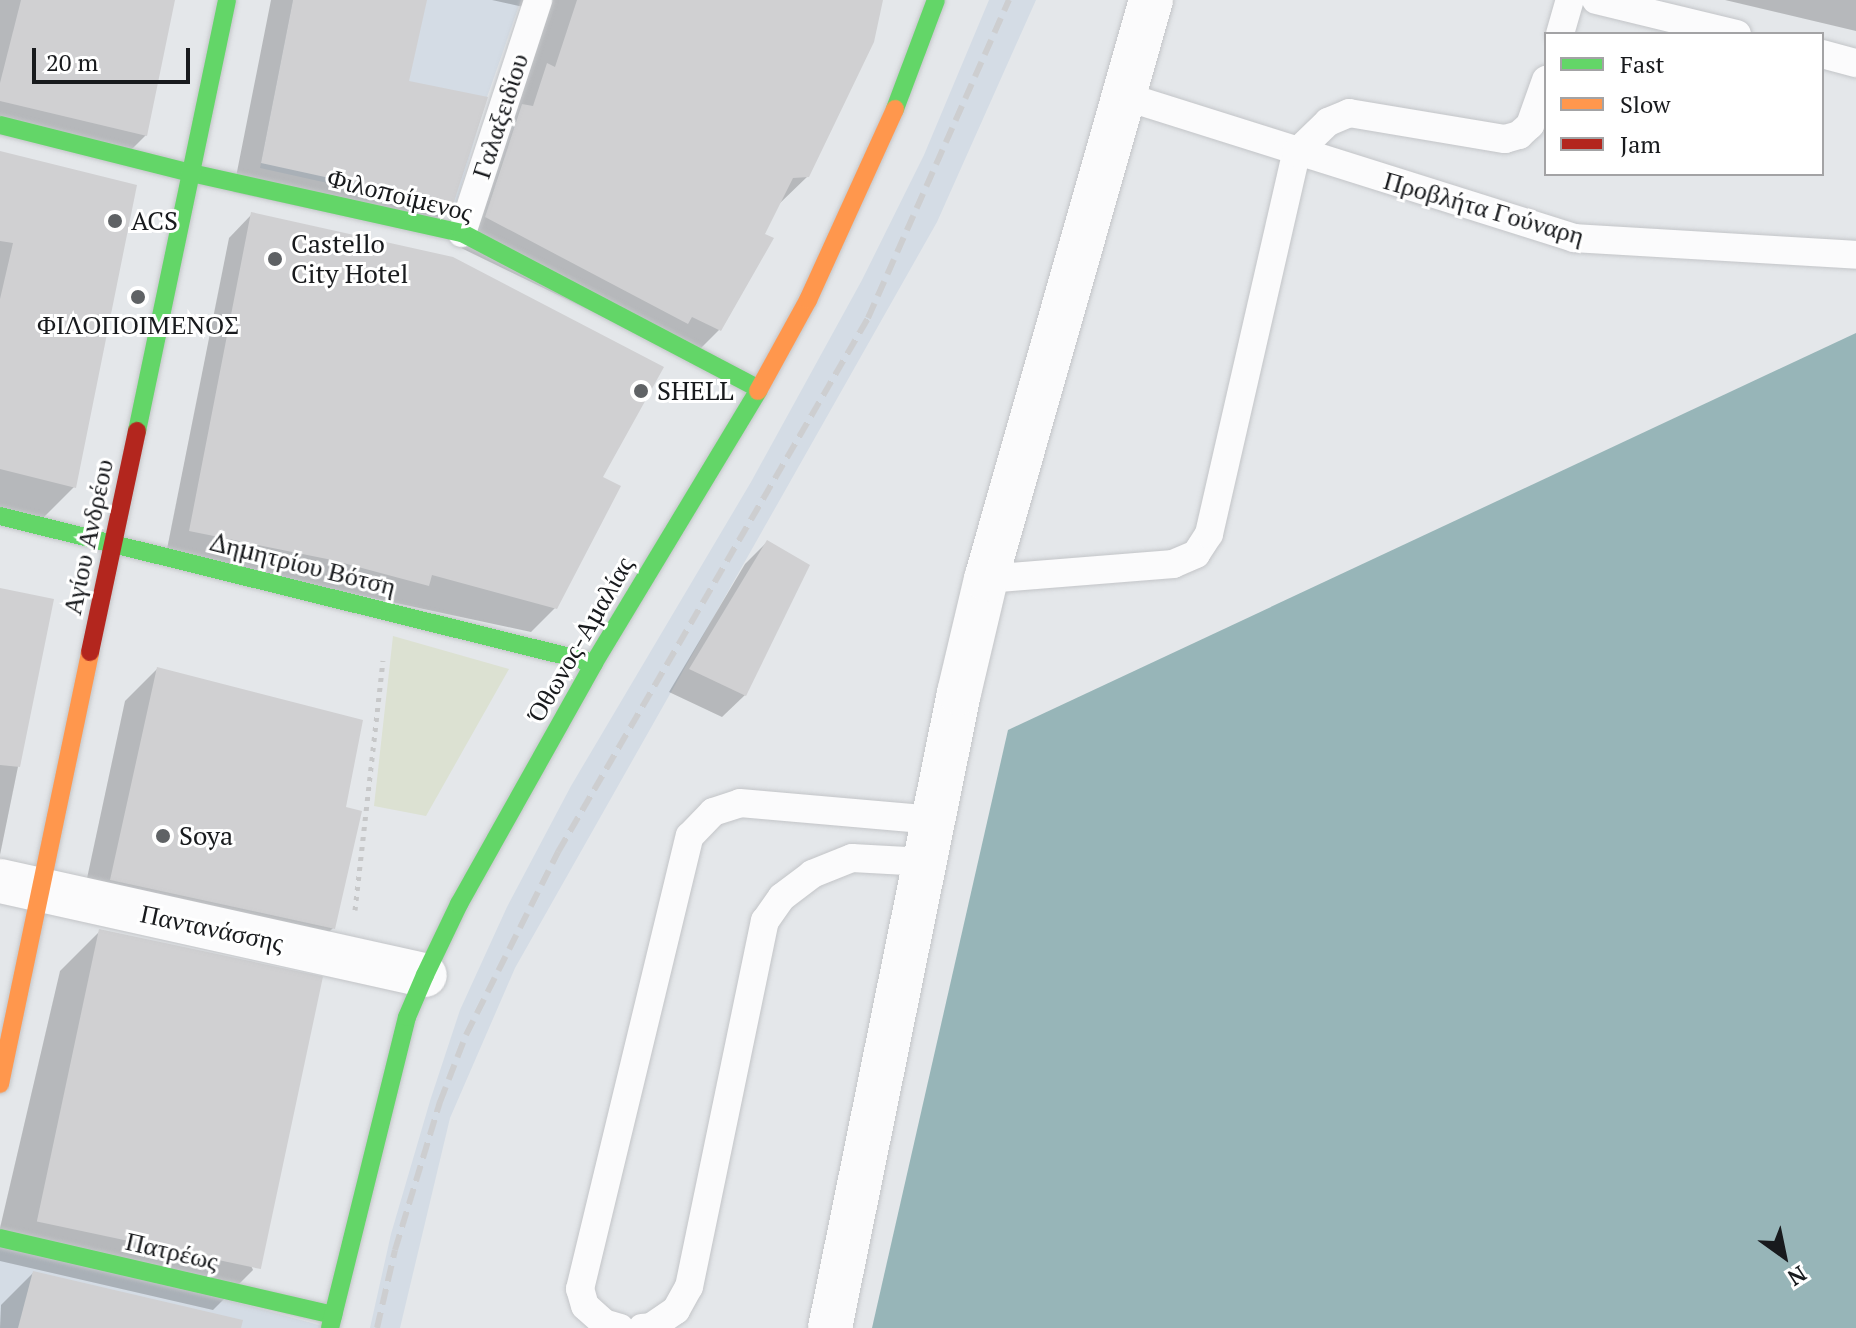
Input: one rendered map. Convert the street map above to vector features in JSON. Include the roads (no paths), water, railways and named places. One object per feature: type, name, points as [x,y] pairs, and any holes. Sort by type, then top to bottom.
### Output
[{"type":"main road","name":"Αγίου Ανδρέου","points":[[0,1084],[20,886],[113,544],[227,0]]},
{"type":"main road","name":"Όθωνος-Αμαλίας","points":[[331,1321],[407,1017],[425,975],[459,904],[594,663],[759,389],[842,230],[888,127],[936,0]]},
{"type":"main road","name":"Φιλοποίμενος","points":[[0,125],[191,173],[462,233],[759,389]]},
{"type":"main road","name":"Δημητρίου Βότση","points":[[0,516],[594,663]]},
{"type":"main road","name":"Πατρέως","points":[[0,1238],[331,1321]]},
{"type":"street","points":[[830,1328],[986,579],[1151,0]]},
{"type":"street","name":"Παντανάσσης","points":[[20,886],[425,975]]},
{"type":"lane","name":"Γαλαξειδίου","points":[[462,233],[538,0]]},
{"type":"lane","points":[[1561,32],[1570,0]]},
{"type":"lane","points":[[1596,0],[1729,32]]},
{"type":"lane","points":[[1824,55],[1856,63]]},
{"type":"lane","points":[[986,579],[1185,562],[1204,545],[1296,153],[1328,122],[1349,113],[1505,139],[1519,135],[1530,125],[1544,86]]},
{"type":"lane","name":"Προβλήτα Γούναρη","points":[[1124,96],[1296,153],[1574,238],[1856,255]]},
{"type":"lane","points":[[620,1328],[604,1323],[585,1306],[580,1289],[690,836],[713,812],[740,803],[934,820]]},
{"type":"lane","points":[[642,1328],[651,1327],[676,1310],[689,1287],[765,921],[782,897],[812,874],[852,858],[925,862]]},
{"type":"water","points":[[1856,333],[1856,1328],[872,1328],[1008,730]]},
{"type":"railway","points":[[377,1328],[395,1250],[440,1102],[466,1035],[558,852],[868,318],[1009,0]]},
{"type":"place","name":"ACS","points":[[115,221]]},
{"type":"place","name":"Castello City Hotel","points":[[275,259]]},
{"type":"place","name":"ΦΙΛΟΠΟΙΜΕΝΟΣ","points":[[138,297]]},
{"type":"place","name":"SHELL","points":[[641,391]]},
{"type":"place","name":"Soya","points":[[163,836]]}]
